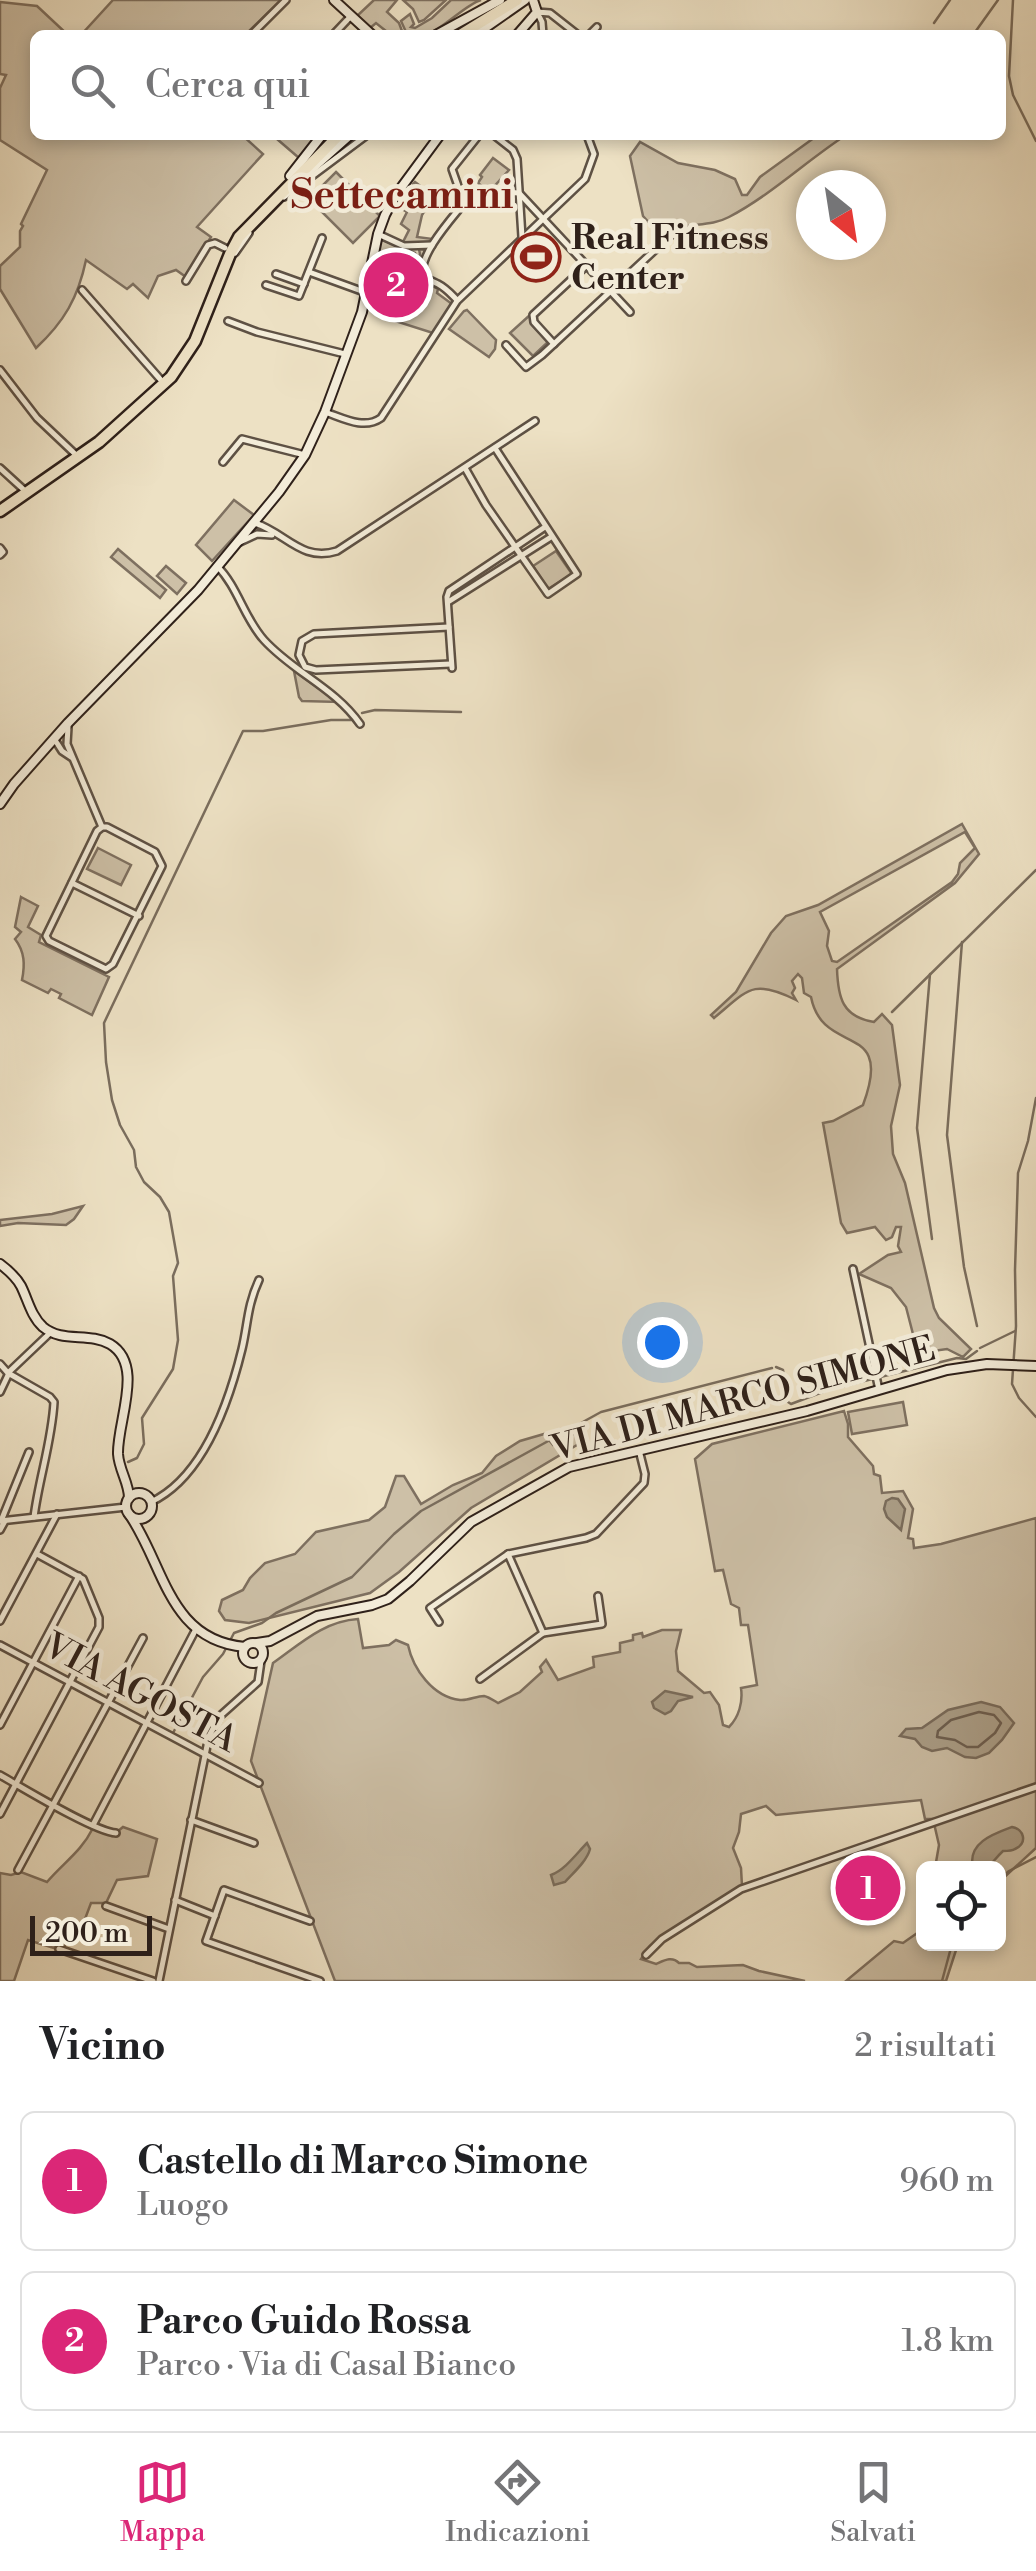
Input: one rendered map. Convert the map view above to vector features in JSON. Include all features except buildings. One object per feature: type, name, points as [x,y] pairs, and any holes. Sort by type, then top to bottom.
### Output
[{"type":"main road","points":[[459,30],[504,0]]},
{"type":"main road","points":[[468,30],[517,0]]},
{"type":"main road","points":[[0,507],[18,489],[101,432],[160,380],[186,343],[225,248],[246,218],[326,140]]},
{"type":"main road","points":[[0,507],[93,446],[166,382],[195,340],[239,237],[335,140]]},
{"type":"street","points":[[256,30],[286,0]]},
{"type":"street","points":[[334,0],[366,30]]},
{"type":"street","points":[[466,18],[490,0]]},
{"type":"street","points":[[445,30],[504,0]]},
{"type":"street","points":[[482,30],[526,0]]},
{"type":"street","points":[[534,0],[542,30]]},
{"type":"street","points":[[522,30],[537,12]]},
{"type":"street","points":[[537,12],[550,12],[572,30]]},
{"type":"street","points":[[338,30],[351,16]]},
{"type":"street","points":[[290,176],[318,140]]},
{"type":"street","points":[[269,204],[345,140]]},
{"type":"street","points":[[218,282],[259,221],[292,190],[361,140]]},
{"type":"street","points":[[0,804],[54,738],[177,613],[306,455],[367,293],[378,234],[392,201],[436,140]]},
{"type":"street","points":[[464,203],[452,169],[475,140]]},
{"type":"street","points":[[500,140],[516,155],[522,238]]},
{"type":"street","points":[[325,412],[365,424],[380,420],[457,300],[589,172],[594,154],[590,140]]},
{"type":"street","points":[[457,300],[424,276],[432,245],[464,203],[503,192],[518,193],[630,312]]},
{"type":"street","points":[[378,234],[404,246],[432,245]]},
{"type":"street","points":[[506,345],[526,367],[670,235]]},
{"type":"street","points":[[266,285],[299,296],[322,238]]},
{"type":"street","points":[[186,281],[208,245],[215,243],[225,248]]},
{"type":"street","points":[[554,344],[534,321],[534,315],[587,265]]},
{"type":"street","points":[[309,272],[367,293]]},
{"type":"street","points":[[276,274],[304,284]]},
{"type":"street","points":[[82,290],[160,380]]},
{"type":"street","points":[[228,321],[347,354]]},
{"type":"street","points":[[0,370],[34,415],[74,452]]},
{"type":"street","points":[[254,522],[308,552],[332,553],[535,421]]},
{"type":"street","points":[[222,462],[242,439],[306,455]]},
{"type":"street","points":[[465,468],[548,594],[578,574],[495,448]]},
{"type":"street","points":[[0,468],[18,489]]},
{"type":"street","points":[[267,531],[271,502]]},
{"type":"street","points":[[449,627],[314,634],[302,641],[299,655],[305,666],[316,670],[452,666],[447,596],[450,590],[545,527]]},
{"type":"street","points":[[230,550],[250,536],[267,531]]},
{"type":"street","points":[[448,602],[552,536]]},
{"type":"street","points":[[217,566],[260,636],[286,661],[344,704],[360,724]]},
{"type":"street","points":[[475,573],[480,583]]},
{"type":"street","points":[[68,723],[67,744],[102,827]]},
{"type":"street","points":[[54,738],[67,744]]},
{"type":"street","points":[[54,738],[62,751]]},
{"type":"street","points":[[35,760],[47,752],[62,751],[76,763]]},
{"type":"street","points":[[102,827],[155,852],[160,858],[161,872],[112,966],[106,969],[46,938],[102,827]]},
{"type":"street","points":[[72,882],[138,916]]},
{"type":"street","points":[[0,1264],[19,1283],[36,1319],[52,1332],[103,1341],[125,1360],[128,1381],[118,1451],[128,1506],[180,1612],[196,1629],[259,1659]]},
{"type":"street","points":[[853,1269],[877,1382]]},
{"type":"street","points":[[151,1502],[163,1496],[186,1473],[209,1443],[239,1360],[248,1310],[259,1280]]},
{"type":"street","points":[[0,1392],[8,1373],[52,1332]]},
{"type":"street","points":[[0,1364],[54,1403],[34,1518]]},
{"type":"street","name":"VIA DI MARCO SIMONE","points":[[244,1652],[250,1643],[274,1639],[317,1616],[372,1606],[388,1598],[471,1522],[576,1465],[807,1411],[877,1382],[975,1365],[1031,1365]]},
{"type":"street","points":[[439,1622],[430,1608],[508,1554],[594,1535],[643,1484],[645,1474],[639,1450]]},
{"type":"street","points":[[0,1530],[28,1452]]},
{"type":"street","points":[[127,1484],[151,1502],[150,1513],[142,1522],[143,1536]]},
{"type":"street","points":[[2,1521],[128,1506],[140,1493]]},
{"type":"street","points":[[128,1506],[136,1518],[144,1518]]},
{"type":"street","points":[[0,1621],[57,1514]]},
{"type":"street","points":[[0,1814],[100,1625],[80,1576],[36,1554]]},
{"type":"street","points":[[508,1554],[543,1633]]},
{"type":"street","points":[[0,1725],[80,1576]]},
{"type":"street","points":[[480,1679],[543,1633],[602,1624],[598,1596]]},
{"type":"street","points":[[93,1825],[196,1629]]},
{"type":"street","points":[[18,1870],[143,1638]]},
{"type":"street","name":"VIA DI MARCO SIMONE","points":[[259,1659],[274,1639]]},
{"type":"street","points":[[60,1948],[156,1981],[210,1733],[218,1718],[260,1680],[262,1648],[257,1643]]},
{"type":"street","name":"VIA AGOSTA","points":[[0,1646],[259,1783]]},
{"type":"street","points":[[0,1776],[109,1833],[116,1832]]},
{"type":"street","points":[[646,1955],[662,1939],[741,1889],[1036,1787]]},
{"type":"street","points":[[191,1820],[254,1843]]},
{"type":"street","points":[[310,1921],[224,1890],[206,1940],[320,1981]]},
{"type":"street","points":[[176,1900],[215,1916]]},
{"type":"street","points":[[106,1906],[170,1929]]},
{"type":"shaded area","points":[[113,0],[281,0],[250,30],[86,30]]},
{"type":"shaded area","points":[[374,0],[397,0],[387,12],[402,30],[385,30],[376,23],[370,28],[357,16]]},
{"type":"shaded area","points":[[403,0],[446,0],[419,22]]},
{"type":"shaded area","points":[[451,0],[481,0],[435,30],[405,30],[401,21],[410,14],[414,24],[411,27],[415,28]]},
{"type":"shaded area","points":[[0,2],[37,6],[63,30],[30,30],[30,140],[248,140],[263,154],[197,227],[211,237],[186,277],[176,270],[158,276],[148,298],[133,284],[127,289],[86,260],[68,308],[36,348],[0,289],[0,266],[20,247],[21,224],[47,170],[0,140],[0,88],[6,75],[0,74]]},
{"type":"shaded area","points":[[278,140],[315,140],[299,158]]},
{"type":"shaded area","points":[[811,140],[839,140],[729,217],[677,228],[661,236],[643,216],[630,156],[640,142],[678,163],[715,170],[735,179],[742,195],[747,195],[760,177]]},
{"type":"shaded area","points":[[493,158],[509,170],[489,192],[478,183]]},
{"type":"shaded area","points":[[336,172],[380,216],[353,243],[309,199]]},
{"type":"shaded area","points":[[415,182],[434,196],[422,215],[417,237],[433,239],[428,243],[402,244],[409,230],[401,224],[407,212],[395,205],[404,207],[417,188]]},
{"type":"shaded area","points":[[380,239],[415,253],[412,279],[417,280],[419,249],[426,250],[421,259],[420,280],[438,289],[437,293],[452,304],[433,333],[395,321],[397,313],[368,301]]},
{"type":"shaded area","points":[[467,310],[496,340],[489,357],[449,329]]},
{"type":"shaded area","points":[[530,315],[532,325],[548,342],[533,356],[510,333]]},
{"type":"shaded area","points":[[234,500],[254,515],[212,561],[196,545]]},
{"type":"shaded area","points":[[118,549],[166,590],[160,598],[111,557]]},
{"type":"shaded area","points":[[556,551],[572,574],[548,589],[533,566]]},
{"type":"shaded area","points":[[166,566],[186,583],[177,594],[157,576]]},
{"type":"shaded area","points":[[294,671],[338,702],[302,701]]},
{"type":"shaded area","points":[[962,824],[979,854],[955,883],[837,969],[841,997],[848,1010],[874,1022],[882,1014],[892,1025],[900,1085],[891,1126],[893,1154],[905,1183],[934,1308],[971,1349],[963,1357],[947,1349],[933,1351],[913,1334],[906,1307],[891,1288],[859,1274],[888,1255],[901,1252],[901,1227],[896,1227],[886,1240],[875,1227],[847,1233],[841,1223],[823,1123],[863,1105],[870,1078],[870,1060],[864,1049],[829,1028],[818,1016],[798,974],[792,981],[796,1000],[769,990],[751,990],[714,1018],[711,1015],[736,992],[771,933],[786,916],[818,905]],"holes":[[[965,832],[975,848],[960,863],[952,882],[837,962],[832,961],[827,946],[829,931],[820,912]]]},
{"type":"shaded area","points":[[98,848],[131,865],[121,885],[87,869]]},
{"type":"shaded area","points":[[21,897],[38,906],[28,927],[41,935],[39,942],[109,977],[92,1015],[59,998],[61,994],[51,989],[48,993],[22,980],[23,959],[15,939],[21,932],[15,927]]},
{"type":"shaded area","points":[[83,1206],[66,1225],[0,1226],[0,1220]]},
{"type":"shaded area","points":[[903,1402],[907,1425],[852,1434],[848,1412]]},
{"type":"shaded area","points":[[844,1411],[848,1437],[873,1466],[874,1474],[880,1476],[882,1493],[903,1491],[913,1509],[908,1538],[913,1539],[914,1548],[1036,1518],[1036,1848],[1006,1876],[1006,1861],[936,1861],[939,1845],[933,1819],[925,1819],[921,1800],[776,1815],[766,1806],[741,1814],[733,1848],[741,1868],[742,1886],[662,1937],[641,1959],[656,1964],[671,1959],[697,1967],[743,1965],[805,1981],[335,1981],[251,1761],[273,1663],[323,1629],[358,1619],[363,1648],[389,1645],[396,1640],[408,1645],[420,1672],[441,1694],[460,1700],[484,1696],[498,1703],[520,1692],[542,1672],[540,1667],[546,1660],[558,1680],[594,1667],[593,1657],[620,1652],[620,1643],[633,1640],[633,1635],[642,1633],[643,1637],[662,1630],[681,1630],[676,1651],[678,1671],[704,1693],[710,1692],[719,1705],[723,1725],[729,1727],[740,1709],[741,1688],[757,1685],[748,1625],[741,1625],[739,1608],[731,1604],[723,1570],[715,1571],[695,1459],[712,1444]]},
{"type":"shaded area","points":[[579,1432],[582,1442],[471,1508],[370,1593],[249,1623],[225,1620],[219,1611],[222,1600],[243,1590],[265,1563],[295,1554],[316,1532],[369,1520],[385,1507],[396,1476],[404,1476],[421,1504],[482,1473],[496,1456],[520,1441],[544,1434],[553,1445]]},
{"type":"shaded area","points":[[123,1827],[157,1839],[148,1876],[117,1880],[106,1903],[91,1903],[82,1927],[73,1926],[64,1947],[28,1940],[14,1981],[0,1981],[0,1873],[21,1872],[47,1882],[93,1828],[112,1836]]},
{"type":"shaded area","points":[[916,1934],[916,1951],[956,1951],[946,1981],[846,1981],[894,1941],[903,1943]]},
{"type":"water","points":[[898,1499],[905,1509],[901,1530],[884,1509],[886,1501]]},
{"type":"water","points":[[665,1691],[693,1697],[678,1701],[665,1714],[654,1708],[652,1702]]},
{"type":"water","points":[[981,1702],[1000,1707],[1014,1723],[989,1753],[976,1758],[947,1748],[932,1751],[915,1739],[900,1736],[906,1729],[922,1728],[948,1710]]},
{"type":"water","points":[[1012,1827],[1023,1837],[1019,1846],[1003,1851],[993,1861],[972,1861],[978,1846]]},
{"type":"water","points":[[587,1843],[590,1849],[583,1862],[565,1882],[554,1885],[551,1875]]},
{"type":"waterway","points":[[934,23],[950,0]]},
{"type":"waterway","points":[[977,30],[998,0]]},
{"type":"waterway","points":[[1013,0],[1009,76],[1013,95],[1036,141]]},
{"type":"waterway","points":[[362,713],[461,712]]},
{"type":"waterway","points":[[128,1462],[137,1458],[144,1444],[142,1418],[173,1369],[178,1340],[173,1276],[178,1263],[169,1212],[136,1167],[134,1150],[112,1100],[104,1023],[243,731],[351,720]]},
{"type":"waterway","points":[[892,1012],[1036,870]]},
{"type":"waterway","points":[[962,942],[947,1135],[964,1267],[977,1326]]},
{"type":"waterway","points":[[930,974],[917,1128],[932,1239]]},
{"type":"waterway","points":[[1036,1098],[1018,1173],[1012,1384],[1036,1417]]},
{"type":"waterway","points":[[980,1348],[1015,1331]]},
{"type":"waterway","points":[[776,1367],[783,1370],[791,1404],[828,1390],[966,1359],[977,1351]]},
{"type":"waterway","points":[[173,1733],[203,1677],[223,1654],[234,1633],[352,1577],[421,1511],[601,1412],[772,1368]]},
{"type":"waterway","points":[[1006,1873],[1036,1857]]},
{"type":"waterway","points":[[942,1981],[950,1951]]},
{"type":"place","name":"Real Fitness Center","points":[[536,257]]},
{"type":"place","name":"Parco Guido Rossa","points":[[396,285]]},
{"type":"place","name":"Castello di Marco Simone","points":[[868,1888]]},
{"type":"district","name":"Settecamini","points":[[402,194]]}]
